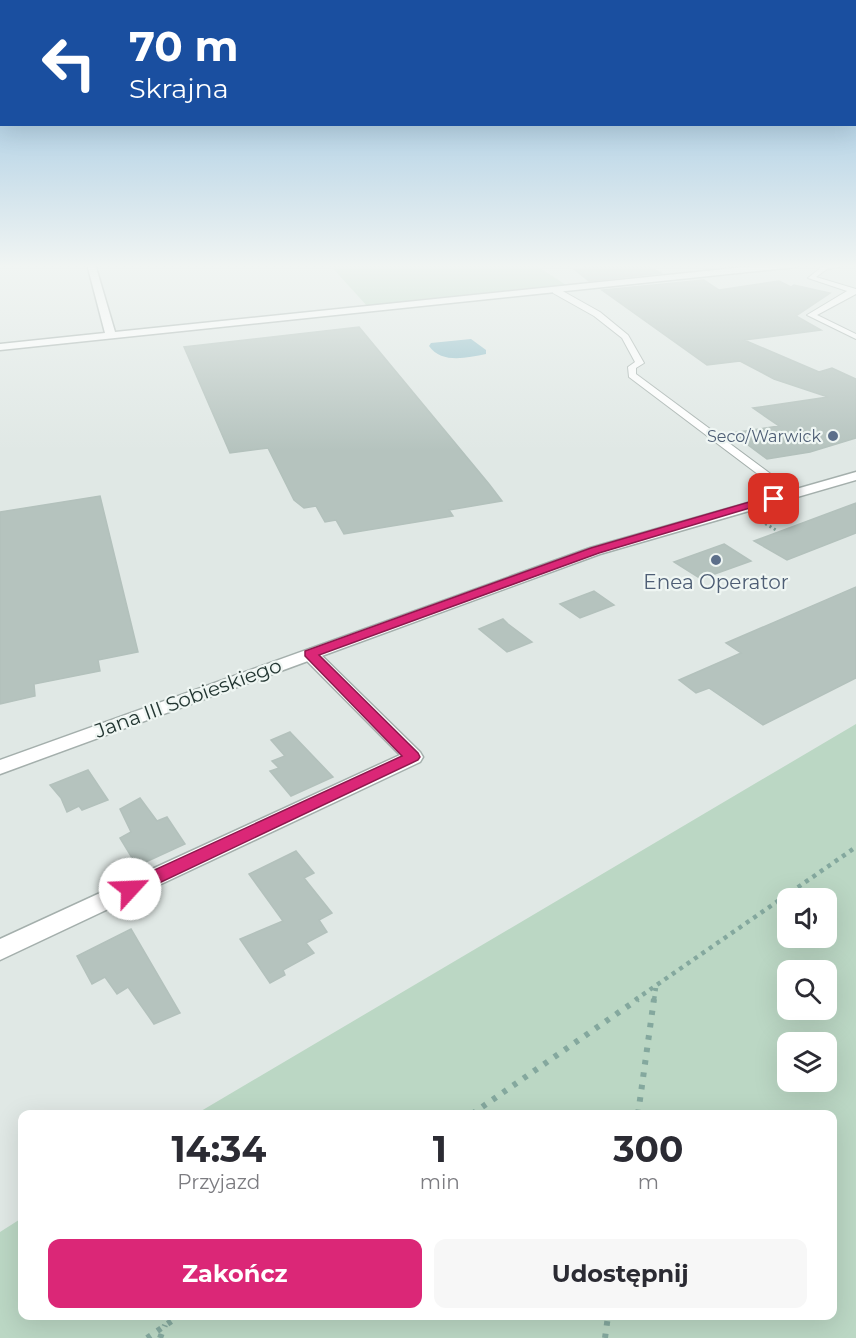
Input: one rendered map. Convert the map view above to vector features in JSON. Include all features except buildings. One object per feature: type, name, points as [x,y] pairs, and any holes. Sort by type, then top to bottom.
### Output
[{"type":"street","points":[[109,326],[111,335]]},
{"type":"street","points":[[0,347],[198,326]]},
{"type":"street","name":"Jana III Sobieskiego","points":[[0,767],[595,551],[856,476]]},
{"type":"street","points":[[0,950],[413,757],[310,654]]},
{"type":"lane","points":[[612,326],[625,337],[640,363],[632,367],[632,375],[791,494]]},
{"type":"lane","points":[[834,326],[856,337]]},
{"type":"path","points":[[760,520],[776,530]]},
{"type":"path","points":[[478,1110],[856,847]]},
{"type":"path","points":[[639,1110],[656,988]]},
{"type":"path","points":[[147,1338],[173,1320]]},
{"type":"path","points":[[604,1338],[607,1320]]},
{"type":"path","points":[[160,1338],[165,1325]]},
{"type":"green space","points":[[856,724],[856,1338],[0,1338],[0,1232],[18,1221],[18,1320],[837,1320],[837,1110],[203,1110]]},
{"type":"water","points":[[471,339],[486,350],[486,354],[463,358],[447,357],[434,352],[429,346],[431,343]]},
{"type":"place","name":"Seco/Warwick","points":[[833,436]]},
{"type":"place","name":"Enea Operator","points":[[716,560]]},
{"type":"route","points":[[130,889],[413,757],[310,654],[595,551],[774,499]]}]
